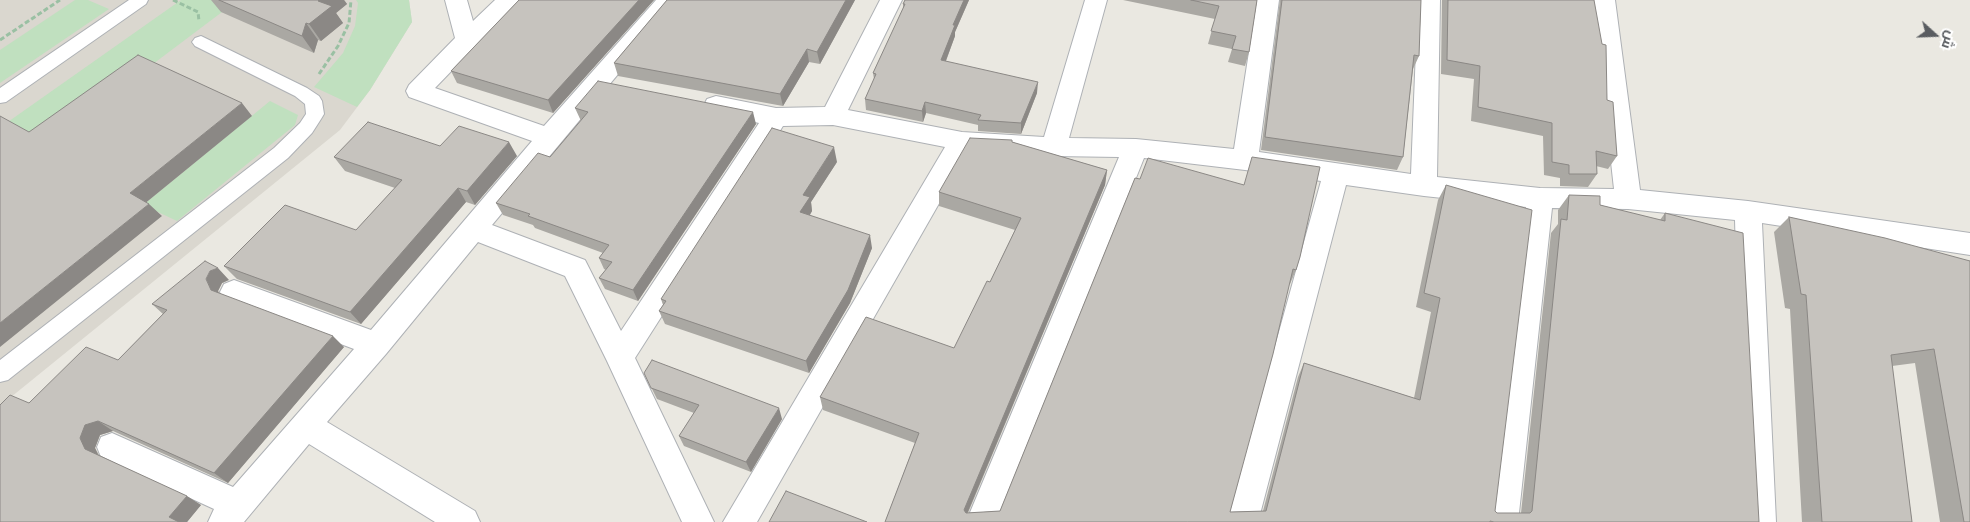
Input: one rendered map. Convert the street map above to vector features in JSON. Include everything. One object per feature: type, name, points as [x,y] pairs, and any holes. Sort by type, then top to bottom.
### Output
[{"type":"street","points":[[456,0],[468,40]]},
{"type":"street","points":[[508,0],[418,91],[549,137]]},
{"type":"street","points":[[112,447],[231,514],[474,229],[549,137],[669,0]]},
{"type":"street","points":[[833,116],[891,0]]},
{"type":"street","points":[[1054,147],[1096,0]]},
{"type":"street","points":[[1245,160],[1268,0]]},
{"type":"street","points":[[1424,186],[1429,0]]},
{"type":"street","points":[[1604,0],[1628,198]]},
{"type":"street","points":[[596,82],[625,88]]},
{"type":"street","points":[[691,100],[776,117],[833,116],[962,141],[1054,147],[1136,148],[1245,160],[1424,186],[1540,198],[1628,198],[1748,211],[1970,244]]},
{"type":"street","points":[[620,357],[776,117]]},
{"type":"street","points":[[739,522],[962,141]]},
{"type":"street","points":[[982,522],[1136,148]]},
{"type":"street","points":[[1242,522],[1336,173]]},
{"type":"street","points":[[1502,522],[1540,198]]},
{"type":"street","points":[[1748,211],[1760,522]]},
{"type":"street","points":[[474,229],[575,268],[620,357],[698,522]]},
{"type":"street","points":[[234,292],[376,345]]},
{"type":"street","points":[[305,425],[464,522]]},
{"type":"lane","points":[[0,97],[140,0]]},
{"type":"lane","points":[[0,373],[282,152],[306,128],[315,114],[313,101],[300,92],[201,42]]},
{"type":"path","points":[[0,40],[60,0]]},
{"type":"path","points":[[173,0],[198,12],[201,42]]},
{"type":"path","points":[[300,92],[321,73],[338,46],[349,23],[351,0]]},
{"type":"shaded area","points":[[0,0],[409,0],[412,22],[370,90],[340,130],[0,406]]},
{"type":"green space","points":[[75,0],[88,0],[109,9],[0,83],[0,50]]},
{"type":"green space","points":[[181,0],[238,0],[42,144],[5,124]]},
{"type":"green space","points":[[356,0],[409,0],[412,22],[370,90],[357,107],[314,87],[343,53],[355,26],[358,3]]},
{"type":"green space","points":[[270,101],[298,115],[295,125],[177,221],[143,205]]},
{"type":"building","points":[[219,0],[319,0],[332,6],[309,24],[306,23],[302,36]]},
{"type":"building","points":[[519,0],[639,0],[548,100],[451,71]]},
{"type":"building","points":[[667,0],[846,0],[817,52],[807,49],[780,94],[614,63]]},
{"type":"building","points":[[905,0],[964,0],[941,60],[1038,82],[1021,123],[978,120],[981,115],[925,102],[922,111],[865,99],[876,74],[873,73],[905,4],[903,4]]},
{"type":"building","points":[[1191,0],[1257,0],[1249,52],[1232,49],[1236,36],[1211,31],[1219,6]]},
{"type":"building","points":[[1282,0],[1421,0],[1419,56],[1414,55],[1403,157],[1265,137]]},
{"type":"building","points":[[1448,0],[1594,0],[1602,44],[1606,45],[1607,100],[1613,102],[1617,156],[1596,151],[1597,174],[1569,174],[1569,165],[1552,162],[1552,123],[1478,107],[1480,66],[1447,60]]},
{"type":"building","points":[[138,55],[242,103],[130,193],[149,204],[0,323],[0,116],[29,132]]},
{"type":"building","points":[[598,81],[753,112],[633,290],[599,278],[612,262],[599,258],[609,245],[528,216],[530,214],[496,203],[538,153],[550,157],[588,112],[575,108]]},
{"type":"building","points":[[368,122],[440,146],[459,126],[509,142],[467,191],[458,188],[350,312],[224,266],[285,205],[356,230],[402,180],[334,157]]},
{"type":"building","points":[[772,128],[834,147],[803,195],[810,197],[800,212],[870,235],[848,290],[806,361],[659,311],[666,301],[661,299]]},
{"type":"building","points":[[970,138],[1012,140],[1012,142],[1107,170],[964,510],[966,513],[1000,511],[1135,178],[1140,179],[1148,158],[1244,185],[1252,157],[1320,167],[1300,257],[1296,270],[1293,269],[1273,354],[1230,512],[1266,511],[1304,363],[1420,400],[1440,298],[1424,293],[1446,185],[1532,210],[1495,511],[1497,513],[1530,513],[1532,511],[1561,219],[1567,220],[1569,195],[1600,196],[1600,205],[1665,221],[1665,213],[1743,233],[1759,522],[885,522],[919,433],[820,397],[866,317],[954,348],[987,281],[990,282],[1021,218],[939,192]]},
{"type":"building","points":[[1789,217],[1885,238],[1970,261],[1970,522],[1964,522],[1934,349],[1891,355],[1912,522],[1822,522],[1806,295],[1801,294]]},
{"type":"building","points":[[205,261],[218,268],[210,271],[206,279],[211,290],[333,336],[214,473],[98,421],[85,425],[80,438],[85,449],[187,496],[169,517],[179,522],[0,522],[0,405],[10,395],[29,403],[86,347],[118,360],[167,310],[152,304]]},
{"type":"building","points":[[652,360],[779,408],[746,462],[679,436],[699,405],[651,388],[644,373]]},
{"type":"building","points":[[786,491],[867,522],[769,522]]}]
